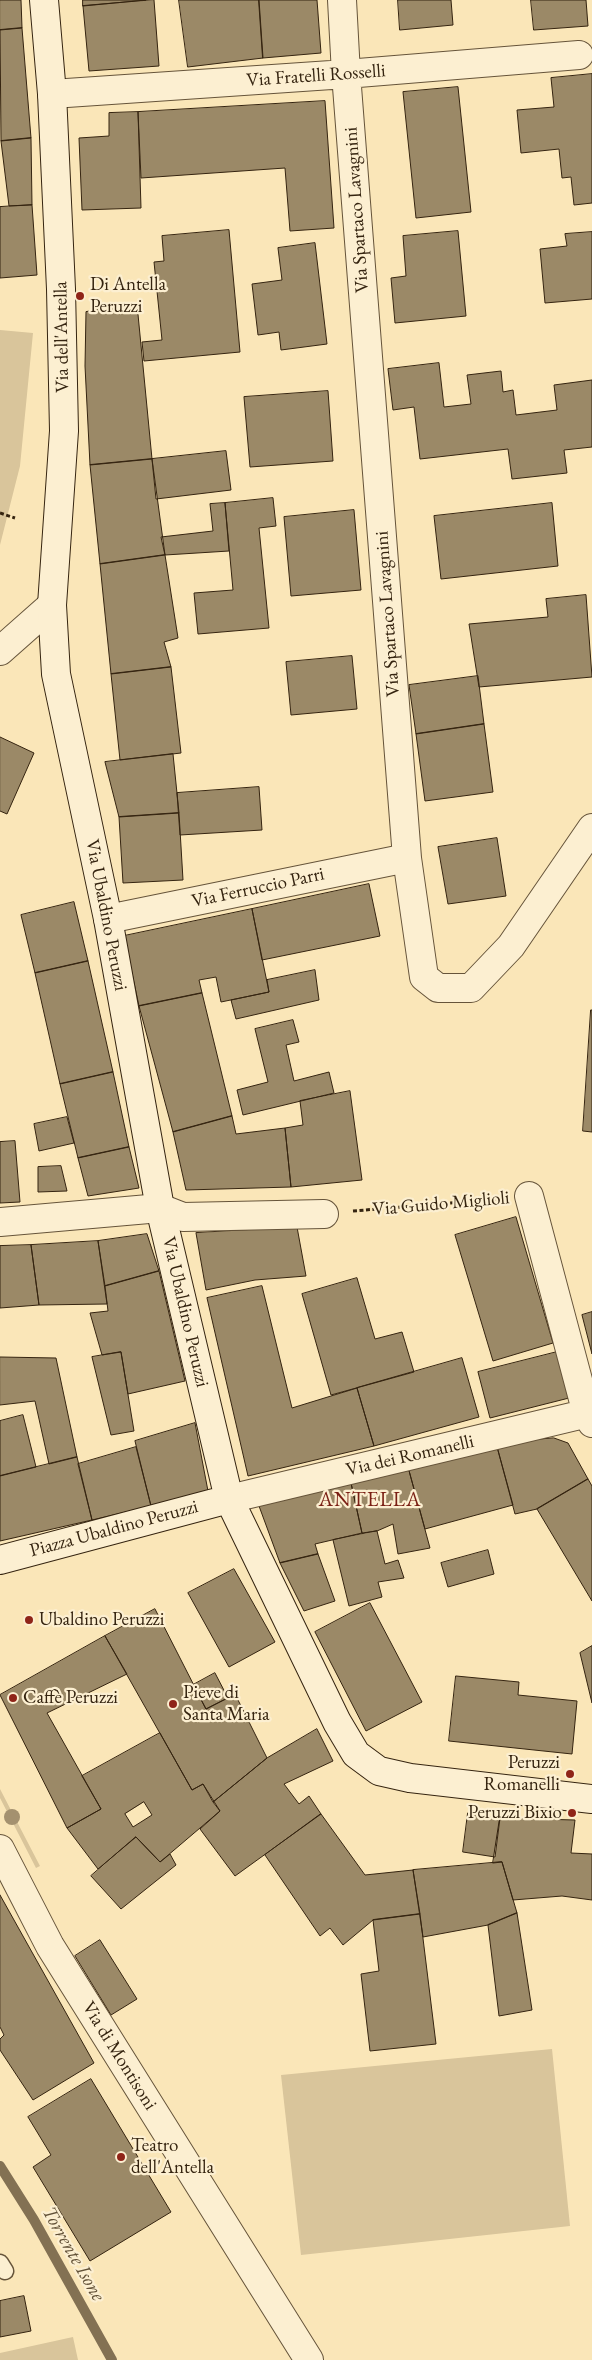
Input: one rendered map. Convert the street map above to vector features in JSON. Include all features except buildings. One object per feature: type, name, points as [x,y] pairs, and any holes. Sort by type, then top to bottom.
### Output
[{"type":"street","name":"Via dell'Antella","points":[[44,0],[52,94],[61,289],[64,431],[52,605]]},
{"type":"street","name":"Via Spartaco Lavagnini","points":[[342,0],[346,74],[408,858],[424,977],[438,988],[471,988],[511,946],[592,828]]},
{"type":"street","name":"Via Fratelli Rosselli","points":[[52,94],[346,74],[579,55]]},
{"type":"street","points":[[0,651],[52,605]]},
{"type":"street","name":"Via Ubaldino Peruzzi","points":[[52,605],[56,674],[108,919],[160,1208],[229,1499],[337,1722],[356,1754],[379,1770],[410,1778],[592,1799]]},
{"type":"street","name":"Via Ferruccio Parri","points":[[108,919],[408,858]]},
{"type":"street","name":"Via Guido Miglioli","points":[[529,1196],[590,1416]]},
{"type":"street","points":[[0,1222],[160,1208],[184,1217],[324,1214]]},
{"type":"street","name":"Via dei Romanelli","points":[[229,1499],[590,1416]]},
{"type":"street","name":"Piazza Ubaldino Peruzzi","points":[[0,1560],[229,1499]]},
{"type":"street","name":"Via di Montisoni","points":[[0,1849],[50,1946],[309,2360]]},
{"type":"path","points":[[0,514],[15,518]]},
{"type":"path","name":"Via Guido Miglioli","points":[[324,1214],[529,1196]]},
{"type":"shaded area","points":[[0,330],[33,333],[20,466],[0,545]]},
{"type":"shaded area","points":[[0,1789],[40,1866],[36,1868],[0,1798]]},
{"type":"shaded area","points":[[552,2049],[570,2226],[301,2255],[281,2075]]},
{"type":"shaded area","points":[[73,2337],[78,2360],[0,2360],[0,2353]]},
{"type":"waterway","name":"Torrente Isone","points":[[0,2166],[34,2220],[112,2360]]},
{"type":"place","name":"Di Antella Peruzzi","points":[[80,296]]},
{"type":"place","name":"Ubaldino Peruzzi","points":[[29,1620]]},
{"type":"place","name":"Caffè Peruzzi","points":[[13,1698]]},
{"type":"place","name":"Pieve di Santa Maria","points":[[173,1704]]},
{"type":"place","name":"Peruzzi Romanelli","points":[[570,1774]]},
{"type":"place","name":"Peruzzi Bixio","points":[[572,1813]]},
{"type":"place","name":"Teatro dell'Antella","points":[[121,2157]]},
{"type":"district","name":"ANTELLA","points":[[370,1500]]}]
